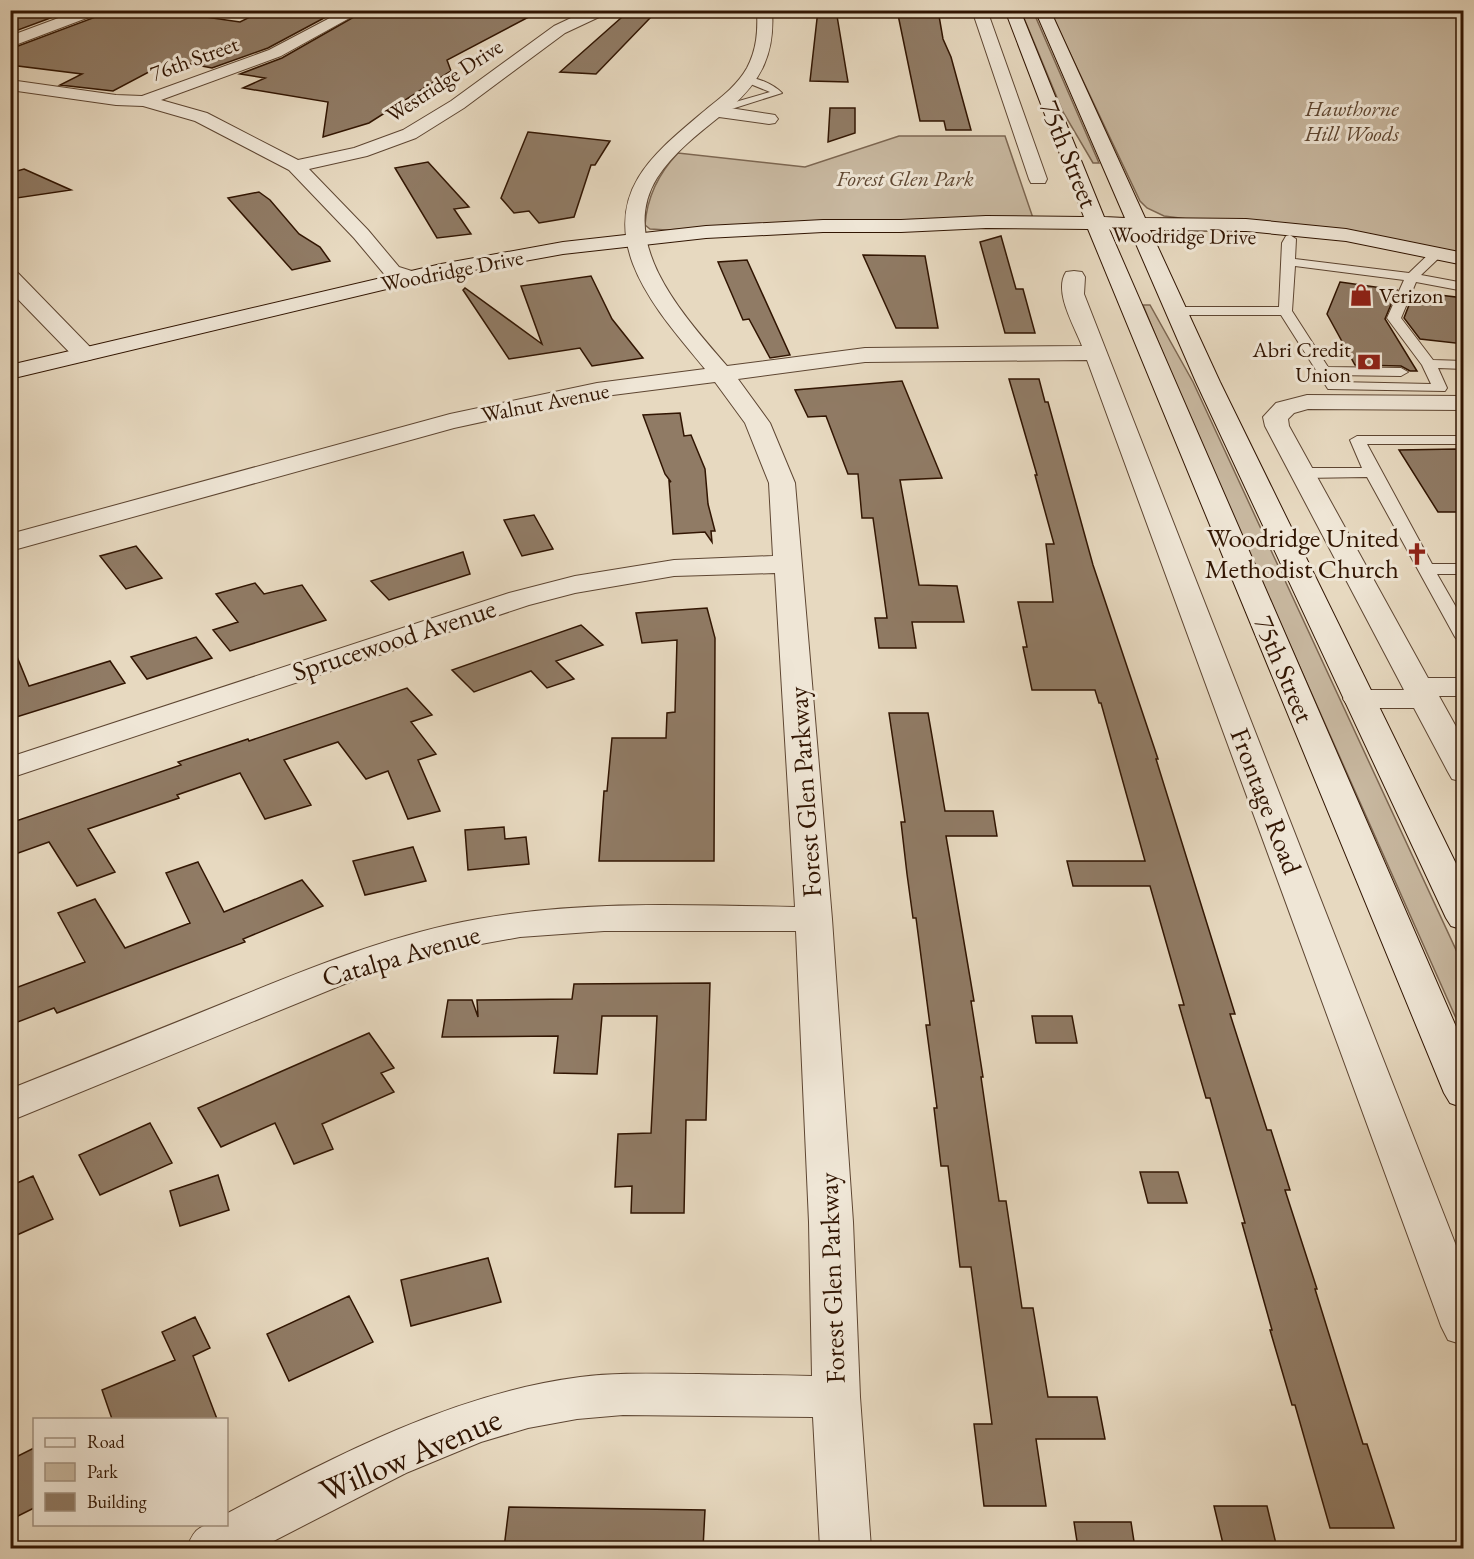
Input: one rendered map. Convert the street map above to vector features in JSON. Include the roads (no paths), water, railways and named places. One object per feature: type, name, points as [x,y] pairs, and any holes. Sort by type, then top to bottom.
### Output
[{"type":"street","points":[[10,42],[95,10]]},
{"type":"street","name":"76th Street","points":[[144,101],[275,52],[357,10]]},
{"type":"street","name":"Westridge Drive","points":[[296,166],[330,160],[398,139],[412,132],[492,80],[557,29],[580,18],[607,10]]},
{"type":"street","name":"Forest Glen Parkway","points":[[764,10],[763,49],[754,69],[715,111],[667,152],[645,181],[636,207],[635,240],[654,286],[696,345],[747,405],[770,450],[782,483],[814,919],[831,1222],[836,1397],[846,1548]]},
{"type":"street","points":[[979,10],[1038,179]]},
{"type":"street","name":"75th Street","points":[[1012,10],[1098,227],[1464,1093]]},
{"type":"street","name":"75th Street","points":[[1042,10],[1176,311],[1464,918]]},
{"type":"street","points":[[10,85],[144,101],[201,117],[296,166],[361,234],[392,271],[407,277]]},
{"type":"street","points":[[715,111],[769,119]]},
{"type":"street","name":"Woodridge Drive","points":[[10,372],[407,277],[516,256],[635,240],[795,227],[901,226],[981,232],[1098,227],[1281,227],[1346,235],[1425,264],[1464,259]]},
{"type":"street","name":"Woodridge Drive","points":[[1139,228],[1290,239],[1464,271]]},
{"type":"street","name":"Frontage Road","points":[[1074,277],[1072,294],[1134,451],[1464,1326]]},
{"type":"street","points":[[10,278],[84,354]]},
{"type":"street","name":"Walnut Avenue","points":[[10,543],[450,421],[597,390],[865,355],[1095,353]]},
{"type":"street","points":[[1464,404],[1307,402],[1285,408],[1275,417],[1276,426],[1464,772]]},
{"type":"street","name":"Sprucewood Avenue","points":[[10,768],[519,599],[575,585],[674,568],[789,564]]},
{"type":"street","points":[[1359,699],[1464,687]]},
{"type":"street","name":"Catalpa Avenue","points":[[10,1106],[297,988],[393,952],[429,942],[543,922],[605,918],[814,919]]},
{"type":"street","name":"Willow Avenue","points":[[212,1548],[325,1488],[452,1430],[505,1413],[577,1398],[643,1393],[836,1397]]},
{"type":"lane","points":[[1290,239],[1285,311],[1333,386],[1440,387],[1421,376],[1394,318],[1425,264]]},
{"type":"lane","points":[[1289,262],[1425,264],[1464,287]]},
{"type":"lane","points":[[1176,311],[1285,311]]},
{"type":"lane","points":[[1327,376],[1421,376],[1464,365]]},
{"type":"lane","points":[[1464,440],[1357,440],[1371,472],[1464,637]]},
{"type":"lane","points":[[1303,473],[1371,472]]},
{"type":"lane","points":[[1425,569],[1464,568]]},
{"type":"place","name":"Verizon","points":[[1361,295]]},
{"type":"place","name":"Abri Credit Union","points":[[1369,362]]},
{"type":"place","name":"Woodridge United Methodist Church","points":[[1417,554]]},
{"type":"park label","name":"Hawthorne Hill Woods","points":[[1352,120]]},
{"type":"park label","name":"Forest Glen Park","points":[[905,178]]}]
